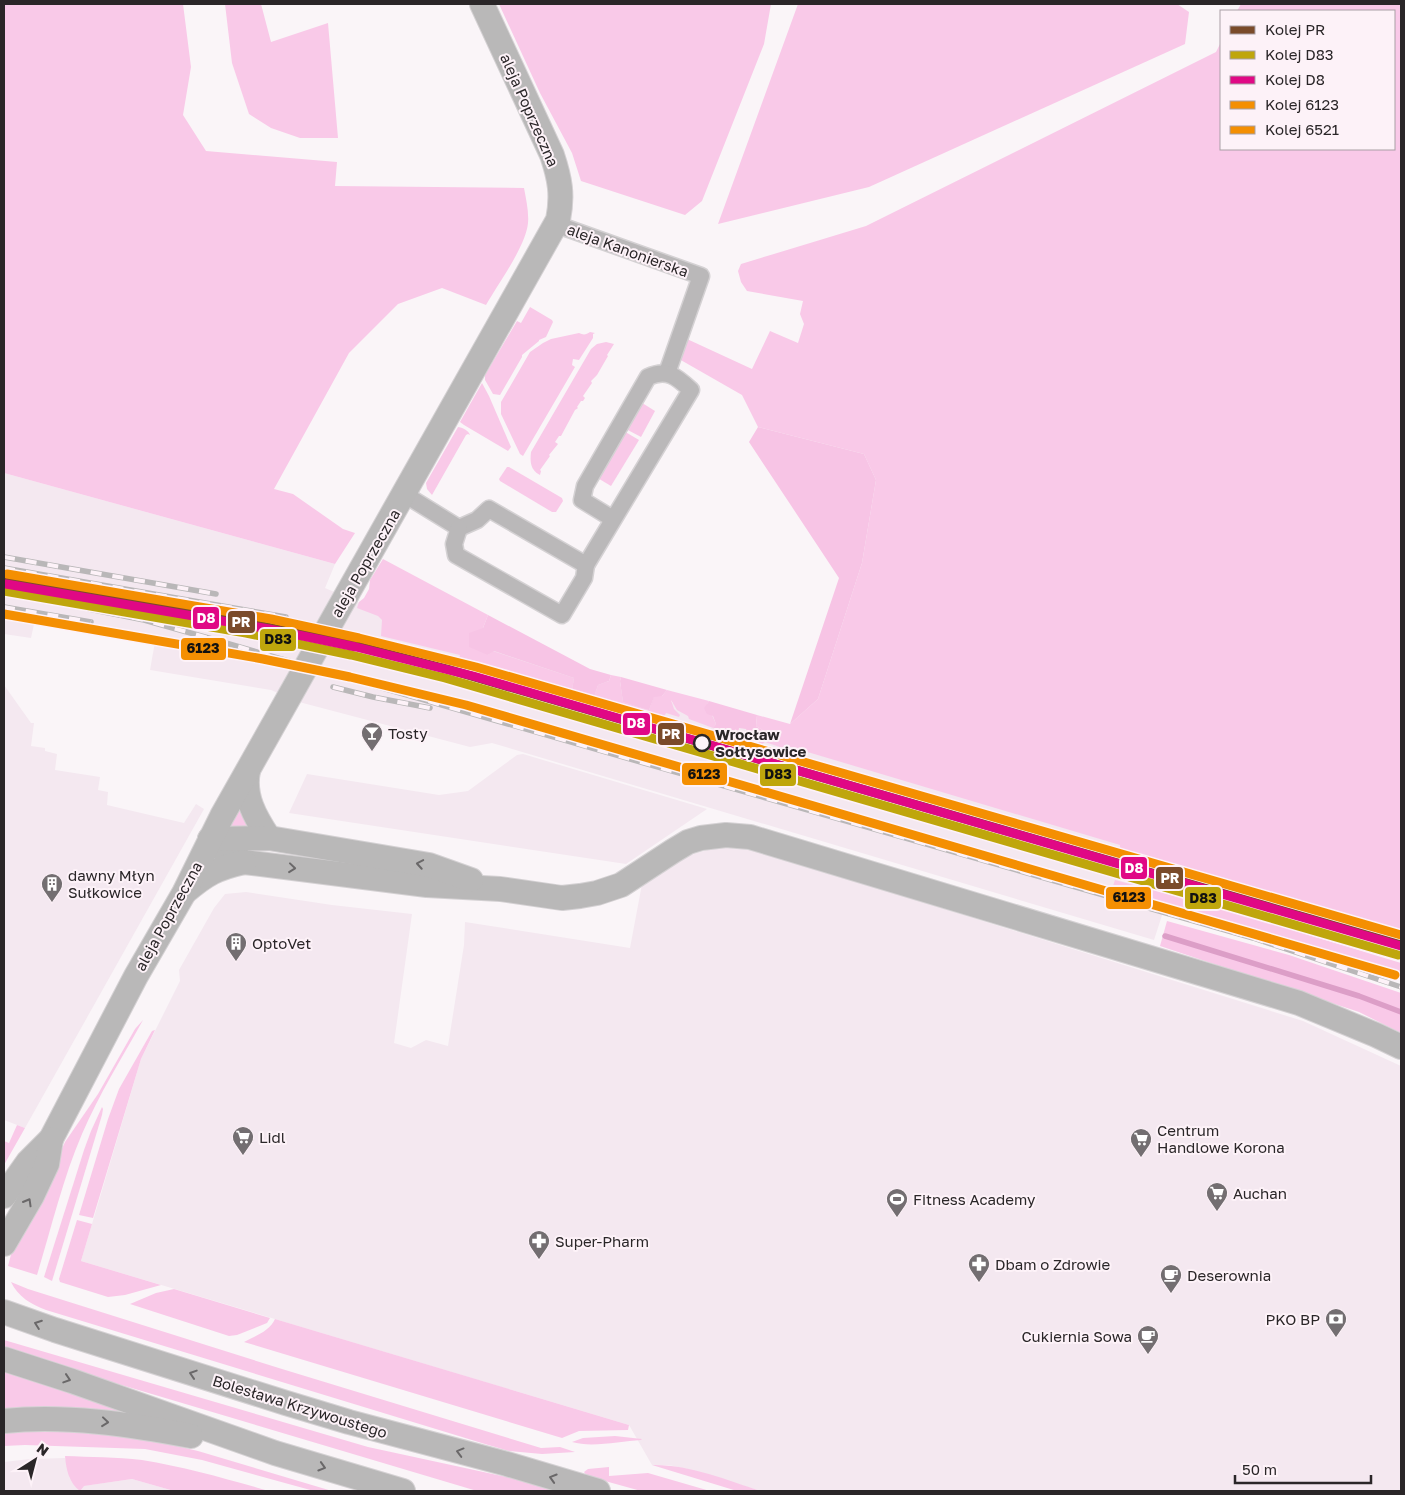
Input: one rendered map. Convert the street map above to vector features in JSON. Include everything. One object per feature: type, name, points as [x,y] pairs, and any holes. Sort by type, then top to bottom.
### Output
[{"type":"street","name":"aleja Poprzeczna","points":[[4,1196],[28,1162],[51,1139],[136,976],[184,893],[210,839],[249,767],[558,220],[561,192],[559,175],[552,155],[482,4]]},
{"type":"street","name":"aleja Kanonierska","points":[[555,224],[701,276],[667,373]]},
{"type":"street","points":[[586,565],[489,509],[477,520],[459,528],[454,544],[456,555],[562,614],[584,578],[586,565],[691,390],[667,373],[648,377],[585,486],[582,500],[613,519]]},
{"type":"street","points":[[404,494],[459,528]]},
{"type":"street","points":[[249,767],[246,780],[249,801],[258,822],[268,838]]},
{"type":"street","points":[[210,839],[226,852],[244,862],[427,885],[500,890],[562,898],[598,893],[621,885],[688,842],[701,838],[726,835],[750,837],[1299,1003],[1401,1047]]},
{"type":"street","points":[[210,839],[268,838],[429,865],[500,890]]},
{"type":"street","points":[[184,893],[202,878],[218,869],[244,862]]},
{"type":"street","name":"aleja Poprzeczna","points":[[4,1244],[32,1196],[47,1164],[51,1139]]},
{"type":"street","name":"Bolesława Krzywoustego","points":[[4,1312],[286,1403],[598,1491]]},
{"type":"street","points":[[4,1359],[275,1453],[403,1491]]},
{"type":"street","points":[[4,1421],[56,1419],[132,1425],[275,1453]]},
{"type":"shaded area","points":[[4,4],[183,4],[191,67],[183,115],[206,151],[337,162],[335,186],[524,188],[528,214],[526,232],[511,265],[486,305],[442,288],[398,304],[349,353],[274,489],[293,494],[343,529],[355,533],[335,564],[4,473]]},
{"type":"shaded area","points":[[225,4],[261,4],[271,42],[328,23],[338,138],[300,138],[271,128],[249,114],[232,63]]},
{"type":"shaded area","points":[[499,4],[771,4],[764,44],[702,201],[685,215],[581,181],[572,153],[540,93]]},
{"type":"shaded area","points":[[798,4],[1177,4],[1189,12],[1185,44],[869,187],[718,224]]},
{"type":"shaded area","points":[[1241,4],[1401,4],[1401,937],[1120,855],[1120,845],[784,745],[783,748],[765,742],[767,733],[756,726],[757,715],[790,724],[818,699],[862,563],[876,480],[864,454],[758,427],[742,395],[679,359],[687,339],[752,369],[770,331],[798,343],[804,324],[800,314],[803,301],[747,291],[741,282],[738,271],[741,264],[866,226],[1216,52],[1220,44],[1220,150],[1395,150],[1395,10],[1238,10]]},
{"type":"shaded area","points":[[530,307],[553,322],[546,337],[539,340],[522,355],[500,395],[493,394],[485,380],[485,375],[517,321],[521,323]]},
{"type":"shaded area","points":[[590,332],[595,333],[593,338],[579,360],[573,359],[572,365],[575,367],[523,456],[520,454],[501,414],[501,402],[530,352],[551,339]]},
{"type":"shaded area","points":[[606,342],[614,344],[597,375],[591,381],[592,383],[583,396],[585,398],[581,401],[561,436],[555,442],[558,444],[540,470],[540,475],[532,468],[531,452],[591,349],[597,344]]},
{"type":"shaded area","points":[[482,383],[511,447],[508,451],[460,422]]},
{"type":"shaded area","points":[[639,401],[655,411],[641,437],[624,428]]},
{"type":"shaded area","points":[[458,427],[470,435],[466,435],[432,495],[427,489],[426,483]]},
{"type":"shaded area","points":[[758,427],[864,454],[876,480],[862,563],[818,699],[790,724],[839,578],[749,442]]},
{"type":"shaded area","points":[[622,430],[639,440],[611,486],[596,477]]},
{"type":"shaded area","points":[[507,467],[562,498],[563,501],[556,512],[552,512],[500,481],[499,479]]},
{"type":"shaded area","points":[[4,473],[335,564],[325,588],[369,607],[804,744],[1181,857],[1154,940],[492,743],[470,747],[299,702],[271,690],[150,670],[156,636],[36,615],[31,638],[4,634]]},
{"type":"shaded area","points":[[383,559],[488,615],[483,628],[488,655],[493,651],[574,678],[572,690],[459,659],[460,655],[381,636],[382,620],[378,616],[357,608],[359,602],[364,598],[369,589],[370,580]]},
{"type":"shaded area","points":[[488,615],[590,669],[611,675],[609,681],[598,685],[594,697],[572,690],[574,678],[494,651],[488,655],[469,647],[469,633],[483,628]]},
{"type":"shaded area","points":[[611,675],[621,677],[623,702],[649,710],[654,696],[662,696],[667,690],[709,701],[707,704],[716,724],[713,728],[689,719],[688,716],[677,710],[671,700],[674,709],[680,715],[679,717],[666,713],[664,717],[594,697],[598,685],[609,681]]},
{"type":"shaded area","points":[[621,677],[667,690],[662,696],[654,697],[649,710],[643,709],[623,702]]},
{"type":"shaded area","points":[[4,685],[31,723],[34,723],[31,746],[45,748],[45,751],[57,754],[55,770],[100,777],[98,790],[108,792],[107,805],[184,823],[196,804],[204,809],[25,1128],[4,1120]]},
{"type":"shaded area","points":[[709,701],[757,715],[756,726],[767,733],[765,742],[762,744],[750,738],[746,729],[739,728],[738,734],[734,735],[713,728],[716,724],[713,716],[707,714],[704,708]]},
{"type":"shaded area","points":[[523,754],[707,809],[626,864],[289,813],[307,774],[439,795],[468,791],[517,755]]},
{"type":"shaded area","points":[[243,802],[256,827],[227,831]]},
{"type":"shaded area","points":[[717,847],[756,850],[1303,1021],[1401,1066],[1401,1491],[761,1491],[684,1468],[652,1465],[629,1425],[81,1261],[141,1059],[180,981],[179,970],[214,908],[225,894],[246,892],[332,905],[412,914],[394,1043],[411,1048],[426,1040],[448,1046],[464,945],[465,922],[630,948],[642,884],[687,856]]},
{"type":"shaded area","points":[[1115,880],[1223,909],[1401,963],[1401,979],[1112,889]]},
{"type":"shaded area","points":[[1167,921],[1289,955],[1401,993],[1401,1033],[1359,1012],[1160,946]]},
{"type":"shaded area","points":[[143,1020],[103,1090],[82,1134],[63,1186],[37,1275],[8,1266],[13,1247],[65,1142],[98,1094],[135,1029]]},
{"type":"shaded area","points":[[155,1030],[141,1059],[93,1218],[79,1215],[119,1089],[152,1031]]},
{"type":"shaded area","points":[[102,1107],[102,1115],[52,1281],[44,1277],[84,1150]]},
{"type":"shaded area","points":[[17,1125],[25,1128],[4,1165],[4,1141],[9,1143]]},
{"type":"shaded area","points":[[77,1220],[92,1224],[81,1261],[161,1285],[125,1295],[108,1297],[60,1282],[59,1279]]},
{"type":"shaded area","points":[[11,1282],[282,1369],[541,1448],[560,1447],[575,1452],[542,1454],[509,1451],[485,1444],[46,1310],[35,1305],[17,1292]]},
{"type":"shaded area","points":[[174,1289],[270,1318],[267,1323],[237,1335],[229,1336],[130,1304],[156,1293]]},
{"type":"shaded area","points":[[275,1319],[629,1425],[628,1430],[579,1431],[562,1438],[244,1342],[266,1330]]},
{"type":"shaded area","points":[[4,1340],[368,1447],[511,1478],[555,1491],[477,1491],[4,1350]]},
{"type":"shaded area","points":[[4,1372],[141,1414],[4,1411]]},
{"type":"shaded area","points":[[4,1431],[91,1431],[160,1442],[198,1451],[332,1491],[314,1491],[202,1460],[145,1449],[4,1446]]},
{"type":"shaded area","points":[[615,1436],[642,1439],[597,1444],[572,1442],[583,1438]]},
{"type":"shaded area","points":[[65,1456],[142,1460],[190,1470],[269,1491],[174,1491],[132,1479],[84,1486],[80,1491],[73,1484],[69,1475]]},
{"type":"shaded area","points":[[65,1458],[70,1479],[83,1486],[132,1479],[174,1491],[4,1491],[4,1462]]},
{"type":"shaded area","points":[[652,1465],[666,1465],[694,1470],[761,1491],[737,1491]]},
{"type":"shaded area","points":[[609,1467],[609,1476],[648,1473],[710,1491],[641,1491],[587,1476],[584,1472],[588,1469]]},
{"type":"waterway","points":[[1165,936],[1359,996],[1401,1012]]},
{"type":"railway","points":[[4,557],[216,594]]},
{"type":"railway","points":[[4,568],[286,617]]},
{"type":"railway","points":[[4,607],[91,622]]},
{"type":"railway","points":[[89,609],[144,620],[212,639],[1253,938],[1401,987]]},
{"type":"railway","points":[[333,687],[430,708]]},
{"type":"rail line","name":"6521","points":[[7,574],[271,619],[359,638],[476,667],[1401,935]]},
{"type":"rail line","name":"PR","points":[[4,581],[248,623],[354,645],[447,669],[1401,945]]},
{"type":"rail line","name":"D8","points":[[6,584],[269,629],[356,647],[473,676],[1401,946]]},
{"type":"rail line","name":"D83","points":[[4,591],[246,633],[351,655],[445,678],[1398,955]]},
{"type":"rail line","name":"6123","points":[[4,614],[263,659],[350,677],[466,705],[1395,975]]},
{"type":"place","name":"Wrocław Sołtysowice","points":[[702,743]]},
{"type":"place","name":"Tosty","points":[[372,752]]},
{"type":"place","name":"dawny Młyn Sułkowice","points":[[52,903]]},
{"type":"place","name":"OptoVet","points":[[236,962]]},
{"type":"place","name":"Lidl","points":[[243,1156]]},
{"type":"place","name":"Centrum Handlowe Korona","points":[[1141,1158]]},
{"type":"place","name":"Auchan","points":[[1217,1212]]},
{"type":"place","name":"Fitness Academy","points":[[897,1218]]},
{"type":"place","name":"Super-Pharm","points":[[539,1260]]},
{"type":"place","name":"Dbam o Zdrowie","points":[[979,1283]]},
{"type":"place","name":"Deserownia","points":[[1171,1294]]},
{"type":"place","name":"PKO BP","points":[[1336,1338]]},
{"type":"place","name":"Cukiernia Sowa","points":[[1148,1355]]}]
